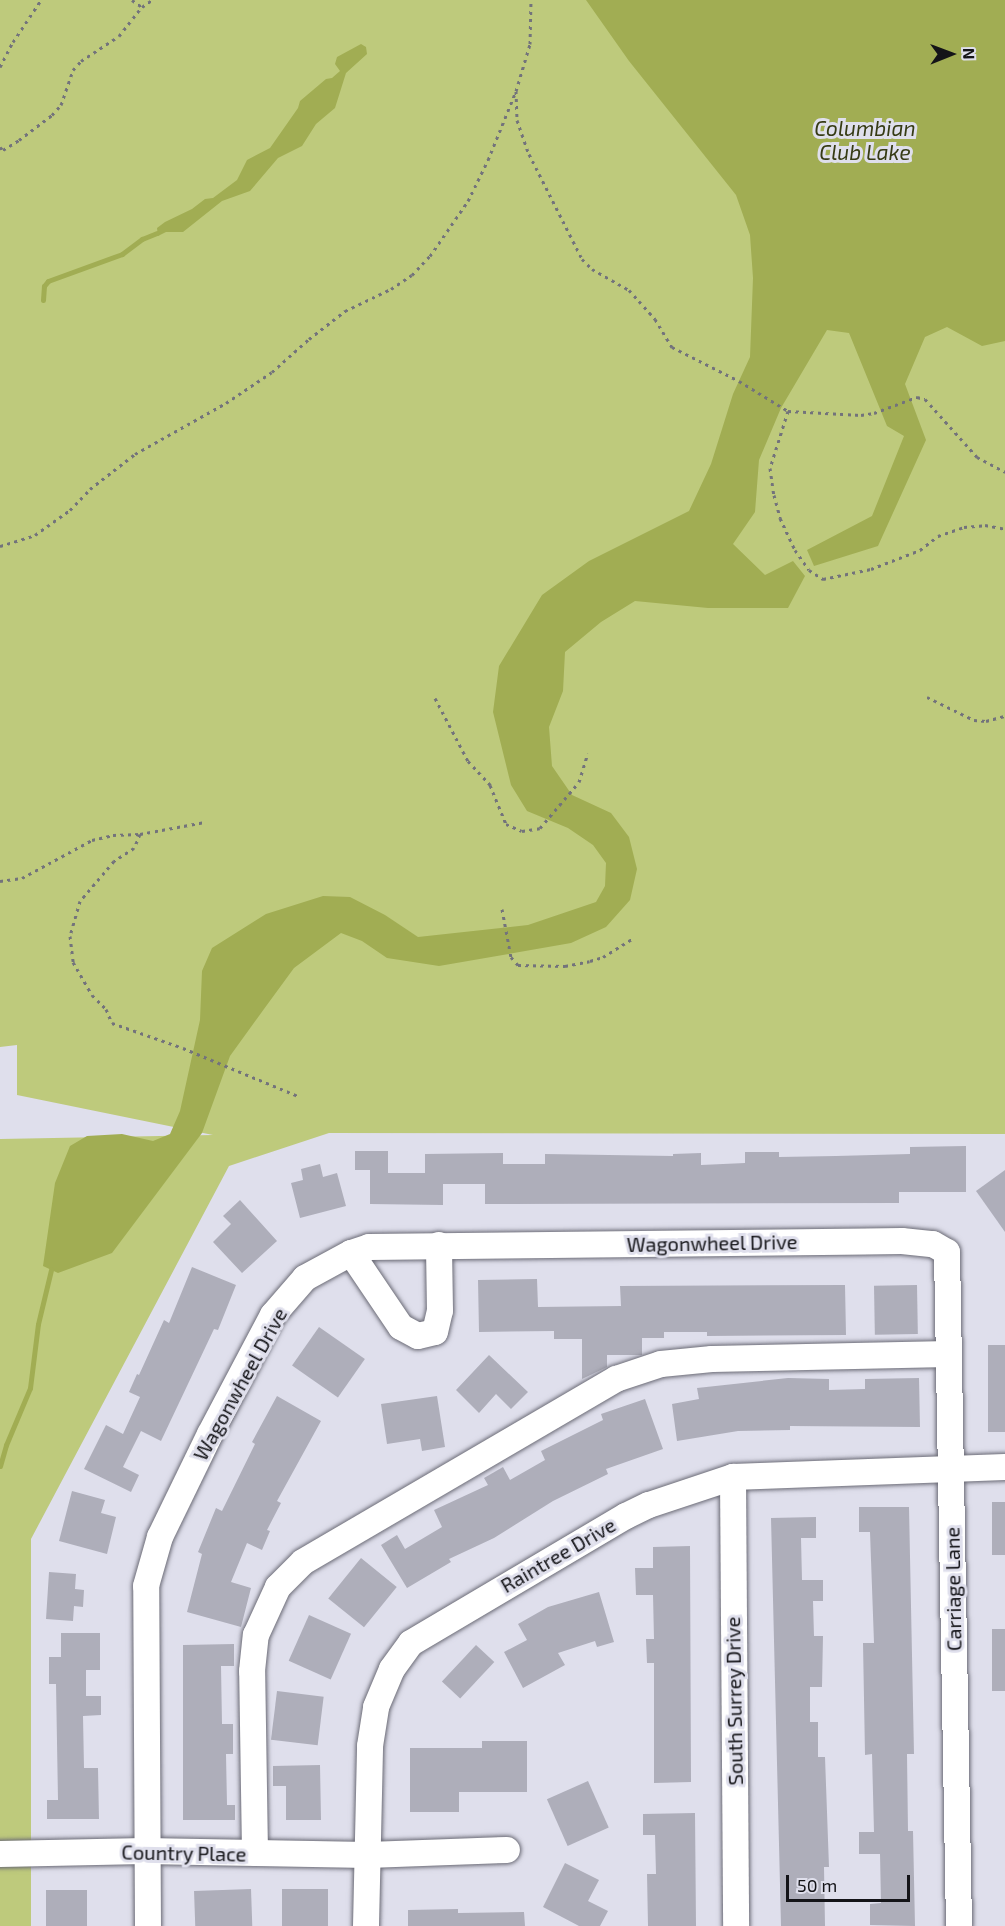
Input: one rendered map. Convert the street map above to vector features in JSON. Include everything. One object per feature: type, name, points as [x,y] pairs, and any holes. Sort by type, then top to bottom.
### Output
[{"type":"street","name":"Wagonwheel Drive","points":[[148,1926],[145,1851],[146,1586],[160,1537],[273,1315],[305,1278],[351,1253],[369,1247],[902,1241],[933,1244],[947,1252]]},
{"type":"street","points":[[351,1253],[401,1327],[418,1336],[435,1332],[440,1311],[439,1245]]},
{"type":"street","name":"Carriage Lane","points":[[947,1252],[959,1926]]},
{"type":"street","points":[[255,1853],[252,1671],[256,1635],[278,1587],[303,1562],[616,1379],[661,1364],[712,1359],[949,1354]]},
{"type":"street","name":"Raintree Drive","points":[[366,1926],[370,1746],[376,1707],[392,1669],[411,1643],[626,1516],[649,1505],[733,1477],[1005,1467]]},
{"type":"street","name":"South Surrey Drive","points":[[733,1477],[736,1926]]},
{"type":"street","name":"Country Place","points":[[7,1854],[145,1851],[368,1855],[507,1850]]},
{"type":"path","points":[[0,67],[13,42],[41,0]]},
{"type":"path","points":[[132,0],[142,7]]},
{"type":"path","points":[[0,147],[3,150],[52,115],[61,105],[73,70],[81,61],[119,36],[142,7],[152,0]]},
{"type":"path","points":[[0,546],[35,535],[70,510],[96,483],[135,454],[235,397],[272,372],[345,311],[391,289],[412,274],[430,256],[468,201],[516,91],[530,44],[531,0]]},
{"type":"path","points":[[516,91],[517,120],[529,154],[582,260],[592,269],[629,290],[655,319],[672,347],[739,381],[788,411],[854,415],[874,413],[917,397],[932,404],[977,458],[1005,472]]},
{"type":"path","points":[[788,411],[771,468],[780,518],[795,549],[809,570],[823,579],[871,569],[920,550],[938,536],[964,526],[984,525],[1005,529]]},
{"type":"path","points":[[927,696],[974,720],[986,721],[1005,716]]},
{"type":"path","points":[[435,698],[468,761],[490,785],[506,824],[522,831],[540,828],[579,782],[588,753]]},
{"type":"path","points":[[0,880],[22,878],[92,840],[205,822]]},
{"type":"path","points":[[140,834],[134,848],[114,861],[80,901],[70,936],[73,962],[92,995],[106,1009],[112,1023],[183,1048],[298,1096]]},
{"type":"path","points":[[502,909],[511,957],[518,965],[565,966],[603,957],[633,938]]},
{"type":"shaded area","points":[[0,0],[1005,0],[1005,1134],[329,1133],[229,1166],[31,1539],[31,1926],[0,1926],[0,1139],[213,1135],[17,1095],[17,1045],[0,1047]]},
{"type":"water","name":"Columbian Club Lake","points":[[586,0],[1005,0],[1005,341],[982,346],[947,327],[925,337],[905,384],[926,440],[878,546],[814,566],[807,550],[872,516],[904,436],[887,426],[849,333],[827,330],[781,408],[759,460],[755,512],[733,544],[765,575],[793,561],[805,576],[788,608],[708,608],[635,601],[601,622],[565,652],[563,691],[549,727],[552,766],[572,795],[611,813],[629,837],[637,869],[630,900],[606,927],[571,943],[439,966],[387,958],[362,941],[341,933],[294,968],[230,1056],[202,1133],[112,1253],[58,1273],[43,1266],[55,1183],[70,1146],[87,1136],[122,1134],[153,1141],[170,1134],[180,1111],[200,1020],[202,971],[212,948],[266,914],[323,896],[350,897],[385,915],[418,937],[528,925],[596,902],[605,886],[606,863],[593,845],[568,828],[527,811],[511,785],[493,712],[499,666],[542,595],[589,561],[689,511],[711,464],[733,394],[750,357],[753,278],[750,235],[736,195],[629,61]]},
{"type":"water","points":[[361,44],[366,47],[367,54],[346,73],[335,108],[316,124],[302,146],[278,158],[250,191],[222,201],[183,232],[166,232],[158,236],[157,228],[165,222],[192,209],[205,199],[213,198],[237,180],[247,160],[270,148],[298,108],[300,101],[326,79],[332,78],[340,71],[335,64],[337,57]]},
{"type":"building","points":[[966,1146],[966,1192],[899,1192],[899,1203],[485,1204],[485,1184],[443,1184],[443,1205],[370,1204],[370,1170],[355,1170],[355,1151],[388,1151],[388,1173],[425,1173],[425,1154],[503,1153],[503,1164],[545,1164],[545,1154],[673,1156],[673,1154],[701,1153],[701,1165],[745,1163],[745,1152],[779,1152],[779,1157],[910,1154],[910,1147]]},
{"type":"building","points":[[320,1164],[323,1177],[337,1173],[346,1206],[300,1218],[291,1183],[303,1180],[301,1169]]},
{"type":"building","points":[[1005,1170],[1005,1232],[976,1191]]},
{"type":"building","points":[[240,1200],[277,1241],[242,1273],[213,1242],[231,1224],[223,1216]]},
{"type":"building","points":[[192,1267],[236,1285],[218,1330],[214,1329],[161,1441],[141,1431],[123,1467],[139,1475],[131,1492],[84,1469],[106,1425],[123,1434],[140,1397],[129,1392],[164,1320],[169,1323]]},
{"type":"building","points":[[537,1279],[538,1307],[621,1306],[620,1286],[845,1285],[846,1335],[707,1336],[707,1332],[664,1332],[664,1338],[642,1338],[642,1355],[607,1355],[607,1367],[582,1379],[582,1339],[554,1339],[554,1331],[479,1332],[478,1280]]},
{"type":"building","points":[[917,1285],[918,1334],[875,1335],[874,1286]]},
{"type":"building","points":[[319,1327],[365,1359],[338,1398],[292,1366]]},
{"type":"building","points":[[988,1345],[1005,1345],[1005,1432],[988,1432]]},
{"type":"building","points":[[489,1355],[528,1392],[511,1409],[496,1394],[479,1413],[456,1390]]},
{"type":"building","points":[[788,1378],[829,1379],[829,1390],[865,1389],[865,1379],[919,1378],[920,1427],[790,1426],[790,1430],[738,1431],[677,1441],[672,1404],[699,1399],[697,1388]]},
{"type":"building","points":[[277,1396],[321,1421],[277,1501],[281,1503],[267,1530],[270,1531],[262,1550],[247,1543],[231,1582],[251,1588],[241,1627],[187,1612],[202,1554],[198,1552],[216,1508],[222,1511],[255,1444],[252,1442]]},
{"type":"building","points":[[437,1396],[445,1447],[422,1451],[420,1439],[387,1444],[381,1404]]},
{"type":"building","points":[[645,1399],[663,1449],[606,1469],[608,1474],[553,1501],[494,1538],[449,1559],[451,1562],[407,1588],[381,1545],[397,1535],[405,1549],[442,1527],[434,1510],[488,1485],[484,1478],[503,1467],[510,1480],[545,1460],[541,1451],[603,1420],[601,1414]]},
{"type":"building","points":[[72,1491],[105,1500],[101,1513],[116,1517],[107,1554],[59,1541]]},
{"type":"building","points":[[992,1502],[1005,1502],[1005,1555],[992,1555]]},
{"type":"building","points":[[859,1507],[909,1507],[914,1754],[907,1754],[908,1831],[913,1831],[915,1926],[870,1925],[870,1904],[881,1903],[880,1854],[859,1854],[859,1832],[874,1832],[872,1754],[865,1755],[863,1643],[874,1643],[870,1532],[859,1532]]},
{"type":"building","points":[[816,1517],[816,1538],[801,1538],[802,1580],[823,1580],[823,1601],[813,1601],[814,1636],[823,1636],[822,1687],[810,1687],[810,1722],[818,1722],[818,1757],[825,1757],[829,1867],[824,1867],[825,1926],[781,1926],[771,1518]]},
{"type":"building","points":[[690,1546],[691,1782],[654,1783],[654,1663],[647,1663],[646,1639],[654,1639],[653,1595],[636,1595],[635,1568],[653,1568],[653,1547]]},
{"type":"building","points":[[361,1558],[397,1587],[364,1627],[328,1598]]},
{"type":"building","points":[[49,1572],[76,1574],[75,1589],[84,1590],[83,1607],[74,1606],[73,1621],[46,1619]]},
{"type":"building","points":[[599,1592],[614,1642],[597,1647],[595,1641],[558,1653],[565,1665],[523,1688],[504,1652],[527,1640],[518,1624],[548,1607]]},
{"type":"building","points":[[309,1615],[351,1634],[331,1679],[289,1661]]},
{"type":"building","points":[[992,1629],[1005,1629],[1005,1691],[992,1691]]},
{"type":"building","points":[[61,1633],[100,1633],[100,1670],[86,1670],[86,1696],[101,1696],[101,1715],[83,1716],[84,1768],[98,1768],[99,1819],[47,1819],[47,1800],[58,1800],[56,1684],[49,1684],[49,1657],[61,1657]]},
{"type":"building","points":[[234,1644],[234,1666],[221,1666],[222,1724],[233,1724],[233,1754],[226,1754],[227,1805],[235,1805],[235,1820],[183,1820],[183,1645]]},
{"type":"building","points":[[476,1645],[494,1662],[460,1699],[442,1682]]},
{"type":"building","points":[[277,1691],[324,1697],[318,1745],[271,1740]]},
{"type":"building","points":[[482,1741],[527,1741],[527,1792],[459,1792],[459,1812],[410,1812],[410,1748],[482,1748]]},
{"type":"building","points":[[320,1765],[321,1820],[286,1820],[286,1786],[273,1786],[273,1766]]},
{"type":"building","points":[[588,1781],[609,1828],[568,1846],[547,1799]]},
{"type":"building","points":[[695,1813],[696,1926],[648,1926],[647,1874],[656,1874],[655,1835],[643,1835],[643,1814]]},
{"type":"building","points":[[565,1863],[599,1880],[588,1901],[608,1911],[600,1926],[579,1926],[543,1907]]},
{"type":"building","points":[[251,1889],[252,1926],[195,1926],[194,1891]]},
{"type":"building","points":[[282,1889],[328,1889],[328,1926],[282,1926]]},
{"type":"building","points":[[46,1890],[87,1890],[87,1926],[46,1926]]},
{"type":"building","points":[[458,1909],[458,1913],[524,1912],[525,1926],[408,1926],[408,1910]]},
{"type":"waterway","points":[[43,300],[44,286],[48,281],[122,254],[142,239],[157,233]]},
{"type":"waterway","points":[[0,1466],[6,1445],[30,1388],[38,1324],[51,1270]]}]
